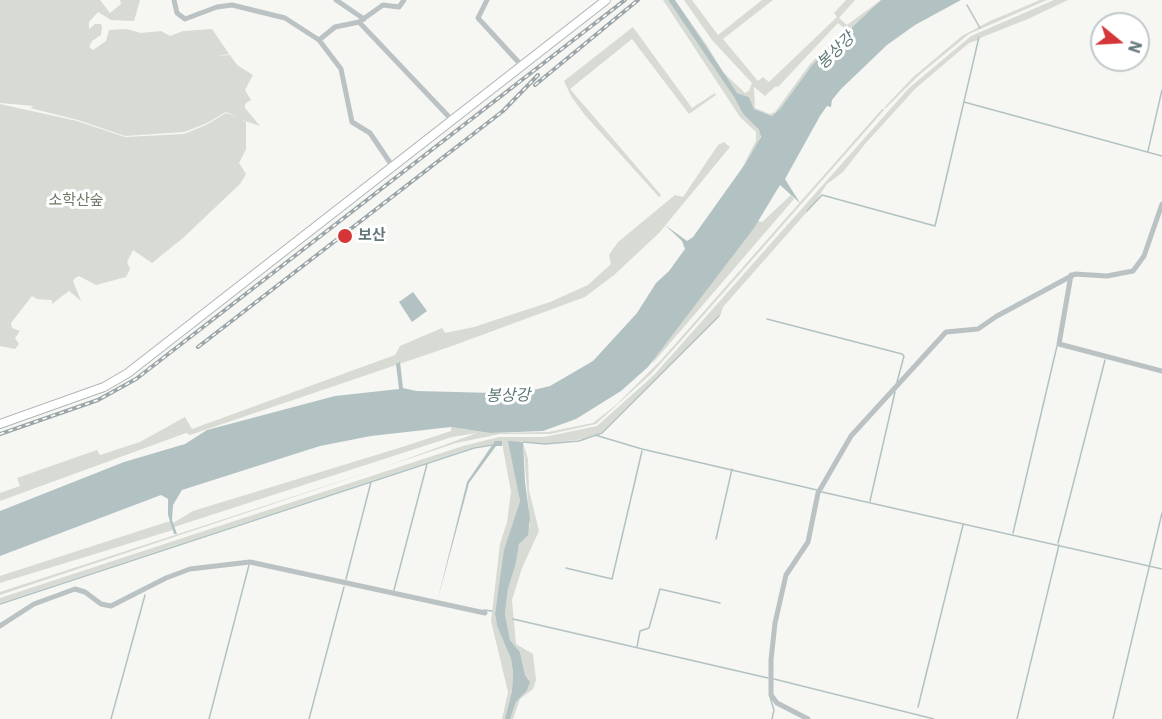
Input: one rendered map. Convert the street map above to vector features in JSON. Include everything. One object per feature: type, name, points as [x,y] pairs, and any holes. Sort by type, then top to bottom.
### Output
[{"type":"main road","points":[[0,424],[104,387],[121,377],[606,0]]},
{"type":"street","points":[[174,0],[177,13],[185,19],[232,5],[285,18],[319,40],[341,69],[352,122],[370,133],[393,166]]},
{"type":"street","points":[[336,0],[361,21],[452,120]]},
{"type":"street","points":[[319,40],[335,27],[361,21],[382,3],[399,7],[404,0]]},
{"type":"street","points":[[487,0],[478,18],[522,66]]},
{"type":"street","points":[[808,719],[773,699],[771,689],[772,646],[786,575],[808,542],[818,493],[838,457],[864,421],[942,334],[978,329],[1071,275],[1107,276],[1133,271],[1142,262],[1162,204]]},
{"type":"street","points":[[1071,275],[1058,338],[1059,344],[1162,371]]},
{"type":"street","points":[[0,626],[34,604],[75,589],[85,592],[101,604],[111,606],[166,578],[190,569],[243,562],[485,613]]},
{"type":"green space","name":"소학산숲","points":[[0,0],[100,0],[110,13],[121,4],[120,0],[140,0],[134,21],[111,20],[98,12],[89,22],[89,29],[95,24],[101,24],[102,28],[101,35],[92,41],[89,47],[93,50],[106,41],[109,30],[126,29],[141,33],[161,31],[170,36],[183,31],[212,29],[229,54],[217,56],[230,55],[237,65],[253,75],[245,90],[251,100],[245,104],[245,108],[260,126],[242,120],[246,122],[246,149],[239,163],[246,174],[240,184],[183,238],[152,263],[133,250],[127,262],[130,269],[126,277],[96,285],[79,276],[75,278],[73,281],[81,301],[69,291],[52,304],[52,300],[37,299],[32,296],[11,323],[12,328],[20,331],[15,338],[19,344],[15,349],[0,346],[0,104],[77,121],[125,137],[184,134],[206,125],[226,113],[238,117],[226,112],[205,124],[184,132],[125,136],[78,120],[30,108],[34,106],[0,103]]},
{"type":"green space","points":[[663,0],[668,0],[734,97],[743,114],[761,133],[759,142],[742,168],[756,141],[756,132],[740,117]]},
{"type":"green space","points":[[675,0],[724,73],[745,93],[749,91],[752,83],[712,40],[684,0],[692,0],[718,35],[762,0],[773,0],[723,39],[758,81],[763,77],[769,82],[837,17],[834,13],[846,0],[855,0],[839,18],[847,25],[881,0],[812,65],[780,109],[772,116],[754,109],[749,97],[737,93],[720,71]],"holes":[[[838,23],[845,29],[810,64],[775,112],[770,114],[755,108],[754,87],[765,96],[776,86],[778,87]]]},
{"type":"green space","points":[[1040,0],[1047,0],[969,34],[918,76],[884,108],[912,78],[962,36],[990,21]]},
{"type":"green space","points":[[1054,0],[1068,0],[1028,19],[980,38],[978,36],[978,40],[969,43],[916,88],[843,172],[827,184],[813,205],[723,307],[721,314],[602,432],[583,439],[545,444],[521,441],[511,450],[520,501],[506,546],[495,614],[497,626],[511,659],[513,672],[512,691],[505,719],[502,719],[508,692],[491,621],[500,544],[507,522],[511,492],[502,443],[474,447],[0,603],[0,598],[463,446],[499,437],[544,437],[597,426],[654,375],[909,88],[971,36]]},
{"type":"green space","points":[[633,27],[692,108],[715,93],[716,95],[689,114],[632,39],[570,89],[661,195],[659,197],[584,114],[564,81]]},
{"type":"green space","points":[[882,109],[885,109],[652,373],[596,424],[550,434],[500,434],[456,443],[387,466],[477,433],[452,437],[174,527],[173,523],[193,511],[399,448],[451,431],[451,427],[490,433],[548,432],[593,423],[616,405],[662,359]]},
{"type":"green space","points":[[724,142],[730,147],[659,233],[614,275],[585,297],[452,346],[190,435],[186,433],[0,501],[0,493],[20,486],[17,478],[97,450],[100,455],[140,442],[185,417],[192,429],[395,355],[400,346],[442,328],[445,333],[474,327],[550,302],[588,285],[611,264],[609,255],[618,242],[675,195],[683,197],[718,145]]},
{"type":"green space","points":[[791,195],[794,199],[652,364],[657,353],[758,221],[762,222]]},
{"type":"green space","points":[[523,442],[528,459],[529,490],[539,531],[522,568],[512,600],[516,644],[533,654],[536,680],[533,689],[520,699],[513,719],[510,719],[516,702],[529,680],[525,675],[520,652],[510,640],[505,614],[508,589],[519,544],[530,525]]},
{"type":"green space","points":[[387,466],[0,595],[0,592]]},
{"type":"green space","points":[[170,521],[173,530],[0,583],[0,576]]},
{"type":"water","name":"봉상강","points":[[668,0],[675,0],[737,93],[749,97],[754,109],[772,116],[780,109],[812,65],[881,0],[961,0],[915,25],[887,45],[841,89],[832,100],[831,107],[827,106],[820,116],[785,179],[800,203],[780,185],[754,228],[648,367],[621,391],[576,419],[543,431],[490,433],[451,427],[371,436],[320,446],[182,490],[173,505],[172,520],[177,534],[174,534],[168,515],[168,499],[161,495],[0,556],[0,511],[124,462],[185,444],[207,430],[335,396],[399,389],[396,364],[400,362],[403,388],[416,391],[495,393],[509,388],[521,393],[550,386],[593,361],[637,313],[656,283],[669,271],[685,249],[682,241],[665,225],[687,241],[693,237],[745,164],[761,137],[759,130],[743,114],[734,97]]},
{"type":"water","points":[[413,292],[427,311],[412,322],[399,302]]},
{"type":"water","points":[[495,441],[502,441],[502,446],[496,446],[469,483],[437,602],[467,482]]},
{"type":"water","points":[[508,441],[523,442],[530,519],[528,535],[519,544],[508,589],[505,614],[510,640],[520,652],[525,675],[530,682],[527,690],[516,702],[510,719],[505,719],[512,691],[513,672],[511,659],[497,626],[495,614],[504,550],[520,501]]},
{"type":"waterway","points":[[967,5],[980,28]]},
{"type":"waterway","points":[[807,211],[822,195],[935,226],[979,37]]},
{"type":"waterway","points":[[1148,151],[1162,90]]},
{"type":"waterway","points":[[964,102],[1162,156]]},
{"type":"waterway","points":[[523,442],[545,444],[579,441],[602,433],[719,316]]},
{"type":"waterway","points":[[767,319],[902,354],[904,356],[897,382]]},
{"type":"waterway","points":[[1013,533],[1057,346]]},
{"type":"waterway","points":[[1058,543],[1105,360]]},
{"type":"waterway","points":[[870,501],[895,392]]},
{"type":"waterway","points":[[595,435],[642,449],[817,490]]},
{"type":"waterway","points":[[0,604],[474,448],[492,445]]},
{"type":"waterway","points":[[566,568],[612,579],[642,451]]},
{"type":"waterway","points":[[394,590],[427,464]]},
{"type":"waterway","points":[[716,539],[732,469]]},
{"type":"waterway","points":[[346,579],[371,482]]},
{"type":"waterway","points":[[822,492],[1162,569]]},
{"type":"waterway","points":[[1113,719],[1162,513]]},
{"type":"waterway","points":[[918,707],[963,525]]},
{"type":"waterway","points":[[1017,719],[1059,545]]},
{"type":"waterway","points":[[209,719],[249,565]]},
{"type":"waterway","points":[[309,719],[344,587]]},
{"type":"waterway","points":[[637,647],[640,631],[649,628],[660,589],[720,603]]},
{"type":"waterway","points":[[111,719],[145,595]]},
{"type":"waterway","points":[[484,610],[492,611]]},
{"type":"waterway","points":[[513,619],[768,678]]},
{"type":"waterway","points":[[774,679],[934,719]]},
{"type":"waterway","points":[[770,697],[774,710],[772,719]]},
{"type":"railway","points":[[0,434],[98,400],[136,379],[625,0]]},
{"type":"railway","points":[[535,85],[638,0]]},
{"type":"railway","points":[[198,347],[503,111],[538,75]]},
{"type":"place","name":"보산","points":[[345,236]]}]
